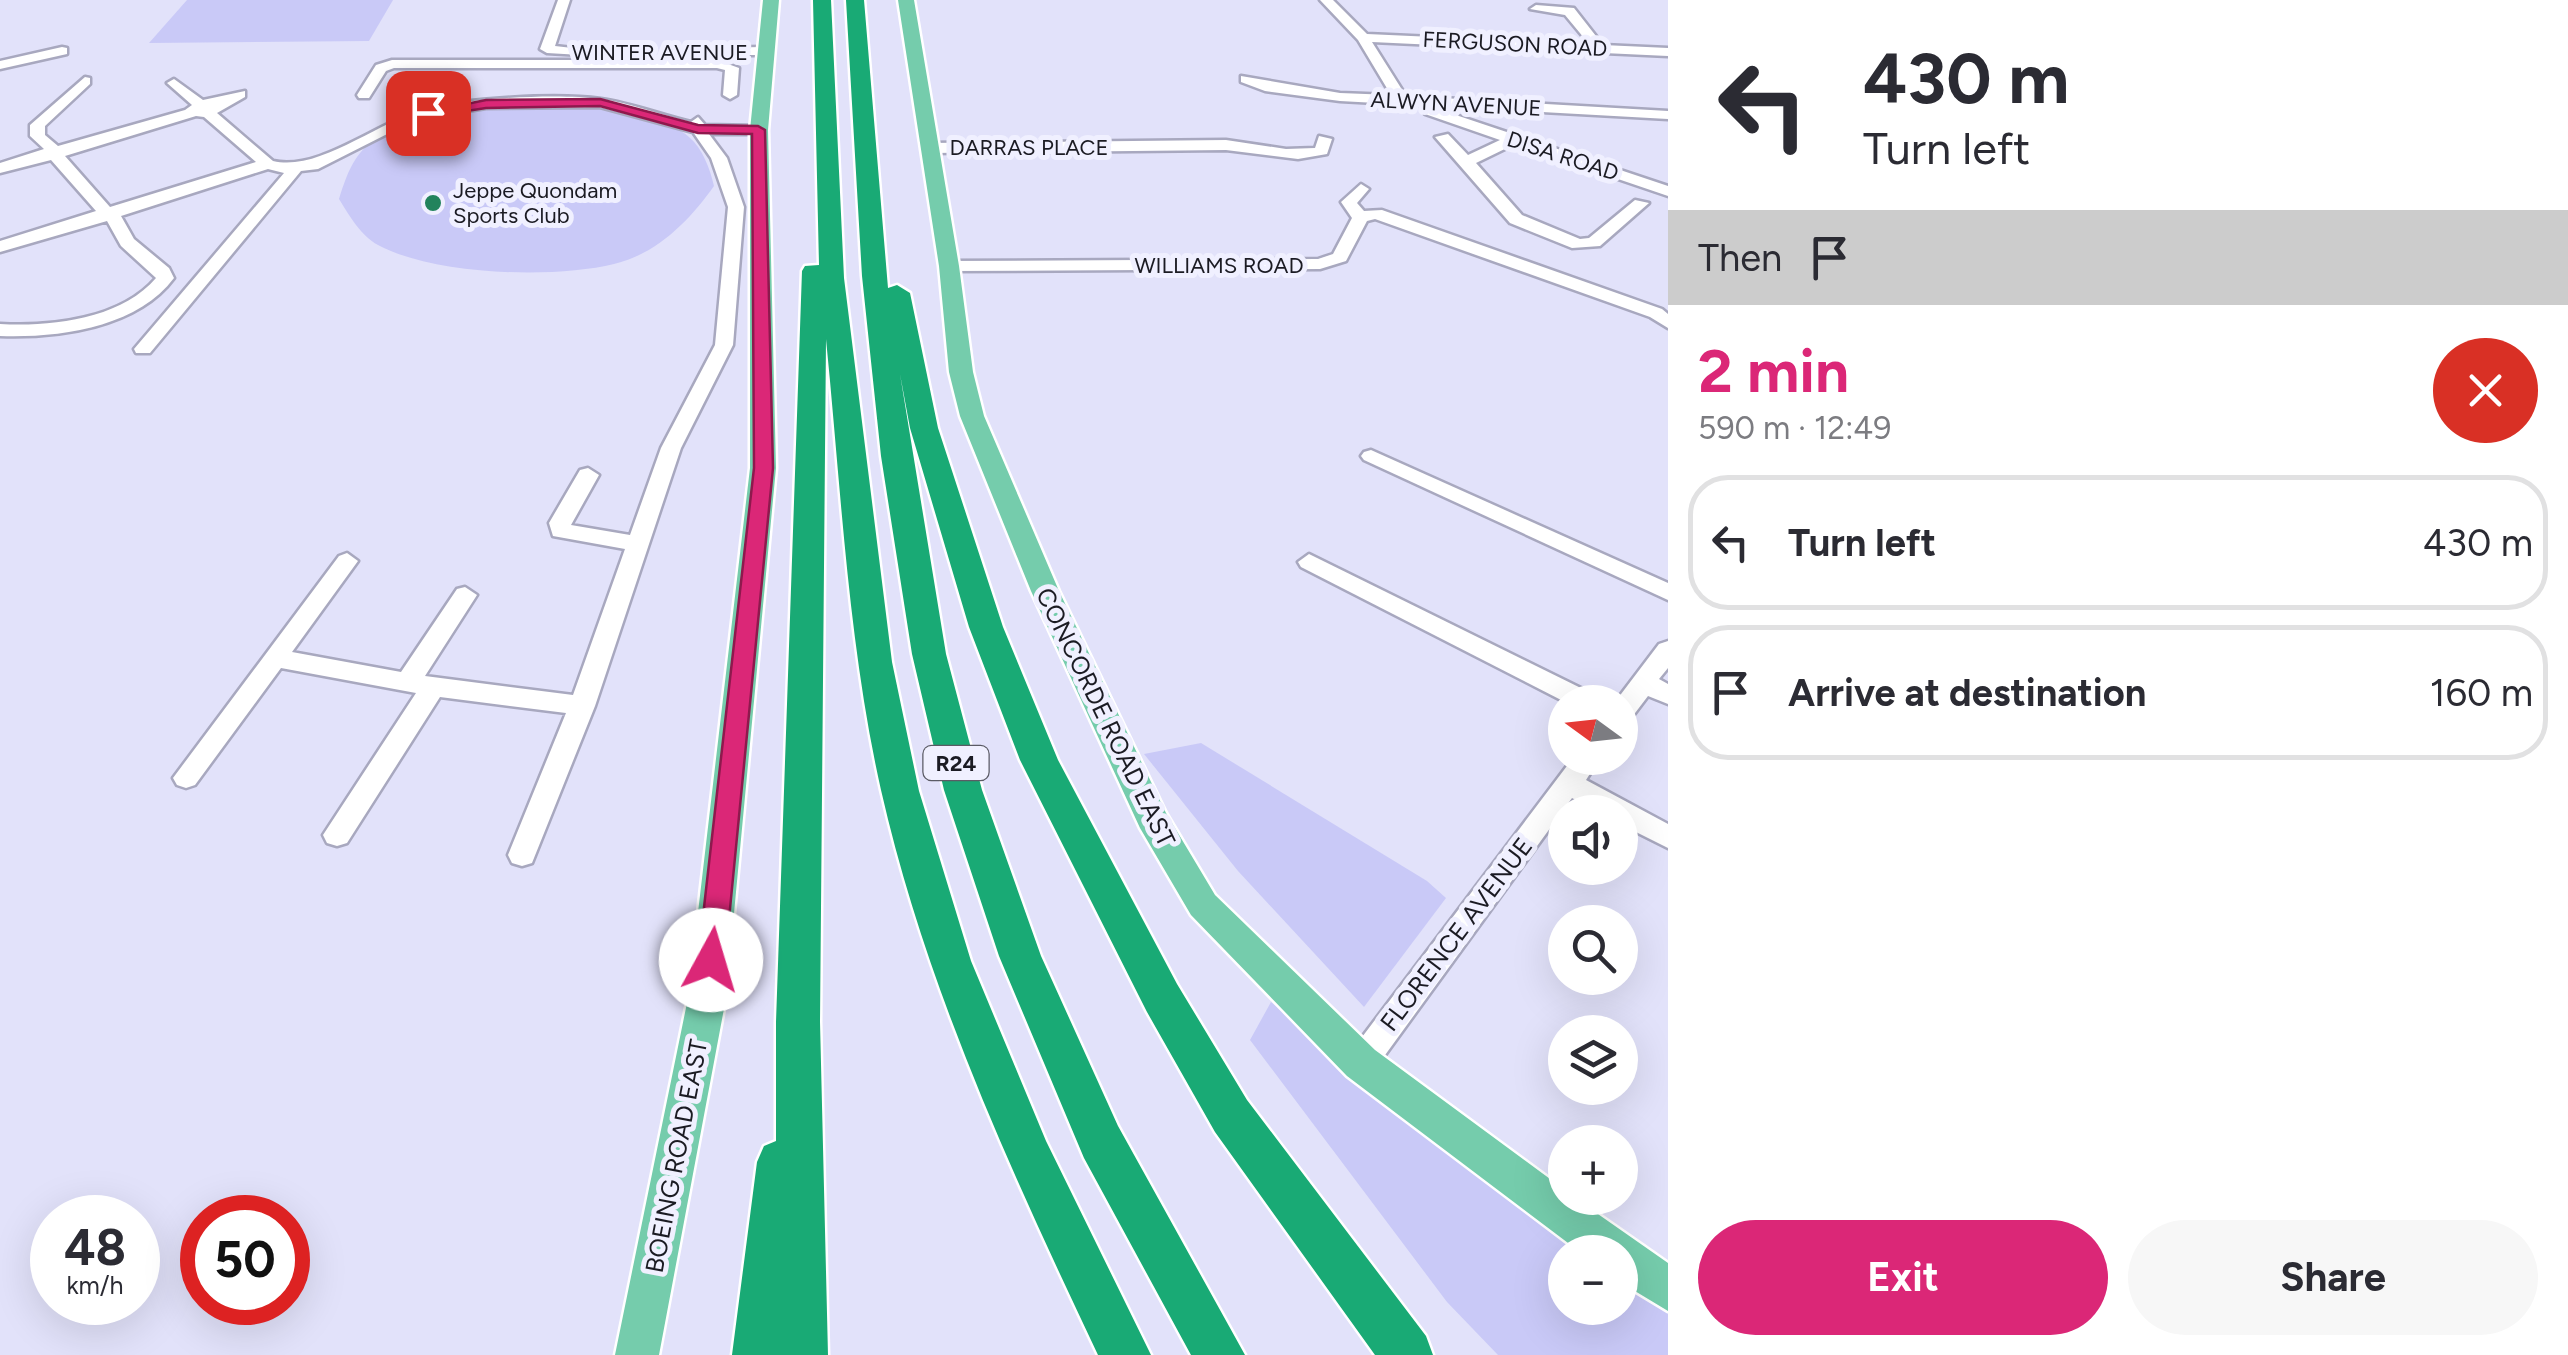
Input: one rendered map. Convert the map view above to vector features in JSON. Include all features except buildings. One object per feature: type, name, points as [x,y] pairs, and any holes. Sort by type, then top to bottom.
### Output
[{"type":"highway","name":"R24","points":[[822,0],[832,278],[875,662],[900,792],[950,961],[971,1014],[1028,1155],[1125,1355]]},
{"type":"highway","name":"R24","points":[[855,0],[874,276],[896,456],[930,654],[963,790],[1020,956],[1102,1142],[1219,1355]]},
{"type":"highway","points":[[864,120],[924,428],[986,628],[1039,760],[1162,998],[1231,1116],[1407,1355]]},
{"type":"highway","points":[[802,1355],[798,1022],[812,280],[826,158]]},
{"type":"highway","points":[[758,1355],[798,1022]]},
{"type":"highway","points":[[1346,1277],[1416,1355]]},
{"type":"main road","name":"BOEING ROAD EAST","points":[[637,1355],[707,998],[763,468],[759,123],[771,0]]},
{"type":"main road","name":"CONCORDE ROAD EAST","points":[[906,0],[949,266],[960,372],[993,474],[1152,819],[1203,905],[1361,1063],[1592,1235]]},
{"type":"main road","name":"CONCORDE ROAD EAST","points":[[1638,1268],[1668,1289]]},
{"type":"street","name":"WINTER AVENUE","points":[[564,0],[547,50],[551,52],[766,51]]},
{"type":"street","points":[[1326,0],[1363,38],[1402,102]]},
{"type":"street","points":[[1536,9],[1569,12],[1598,48]]},
{"type":"street","name":"FERGUSON ROAD","points":[[1363,38],[1668,52]]},
{"type":"street","points":[[0,65],[62,51]]},
{"type":"street","points":[[487,80],[494,64]]},
{"type":"street","points":[[600,102],[612,64]]},
{"type":"street","points":[[364,95],[386,66],[724,64],[733,72],[730,96]]},
{"type":"street","name":"ALWYN AVENUE","points":[[1246,78],[1265,87],[1402,102],[1668,115]]},
{"type":"street","points":[[0,330],[32,331],[85,322],[139,300],[161,286],[164,272],[127,242],[109,214],[38,136],[37,125],[85,81]]},
{"type":"street","points":[[174,82],[267,164]]},
{"type":"street","points":[[0,168],[204,109],[240,94]]},
{"type":"street","points":[[0,247],[267,164],[312,166],[396,124],[428,113],[486,104],[600,102],[692,125],[759,123]]},
{"type":"street","name":"DISA ROAD","points":[[1402,102],[1668,191]]},
{"type":"street","points":[[522,856],[582,706],[671,448],[718,363],[728,325],[736,207],[719,158],[692,125]]},
{"type":"street","points":[[1444,137],[1516,219],[1578,244],[1594,242],[1641,203]]},
{"type":"street","points":[[1128,147],[1226,145],[1268,154],[1305,154],[1322,151],[1324,139]]},
{"type":"street","points":[[1466,162],[1514,139]]},
{"type":"street","name":"DARRAS PLACE","points":[[931,148],[1128,147]]},
{"type":"street","points":[[1128,147],[1144,153],[1234,154]]},
{"type":"street","points":[[144,349],[296,168]]},
{"type":"street","points":[[1360,188],[1350,202],[1352,212],[1361,217],[1389,216],[1656,312],[1668,324]]},
{"type":"street","name":"WILLIAMS ROAD","points":[[949,266],[1320,264],[1340,256],[1361,217]]},
{"type":"street","points":[[1372,456],[1668,592]]},
{"type":"street","points":[[588,474],[560,523],[562,531],[636,543]]},
{"type":"street","points":[[186,778],[347,561]]},
{"type":"street","points":[[1308,562],[1552,685]]},
{"type":"street","points":[[336,835],[421,684],[465,595]]},
{"type":"street","points":[[1638,690],[1668,650]]},
{"type":"street","points":[[275,658],[421,684],[582,706]]},
{"type":"street","points":[[1644,682],[1668,695]]},
{"type":"street","name":"FLORENCE AVENUE","points":[[1361,1063],[1575,775]]},
{"type":"street","points":[[1568,784],[1668,837]]},
{"type":"shaded area","points":[[187,0],[393,0],[369,41],[149,43]]},
{"type":"shaded area","points":[[504,106],[626,112],[672,126],[698,147],[714,186],[683,223],[658,244],[630,259],[589,269],[494,271],[429,263],[378,245],[361,231],[339,199],[362,150],[395,130]]},
{"type":"shaded area","points":[[1201,743],[1427,881],[1446,898],[1364,1007],[1238,871],[1144,754]]},
{"type":"shaded area","points":[[1271,1002],[1482,1180],[1565,1235],[1548,1235],[1548,1325],[1638,1325],[1638,1283],[1668,1303],[1668,1355],[1498,1355],[1447,1302],[1250,1040]]},
{"type":"place","name":"Jeppe Quondam Sports Club","points":[[433,203]]},
{"type":"route","points":[[428,113],[486,104],[600,102],[698,129],[758,130],[763,468],[711,960]]}]
